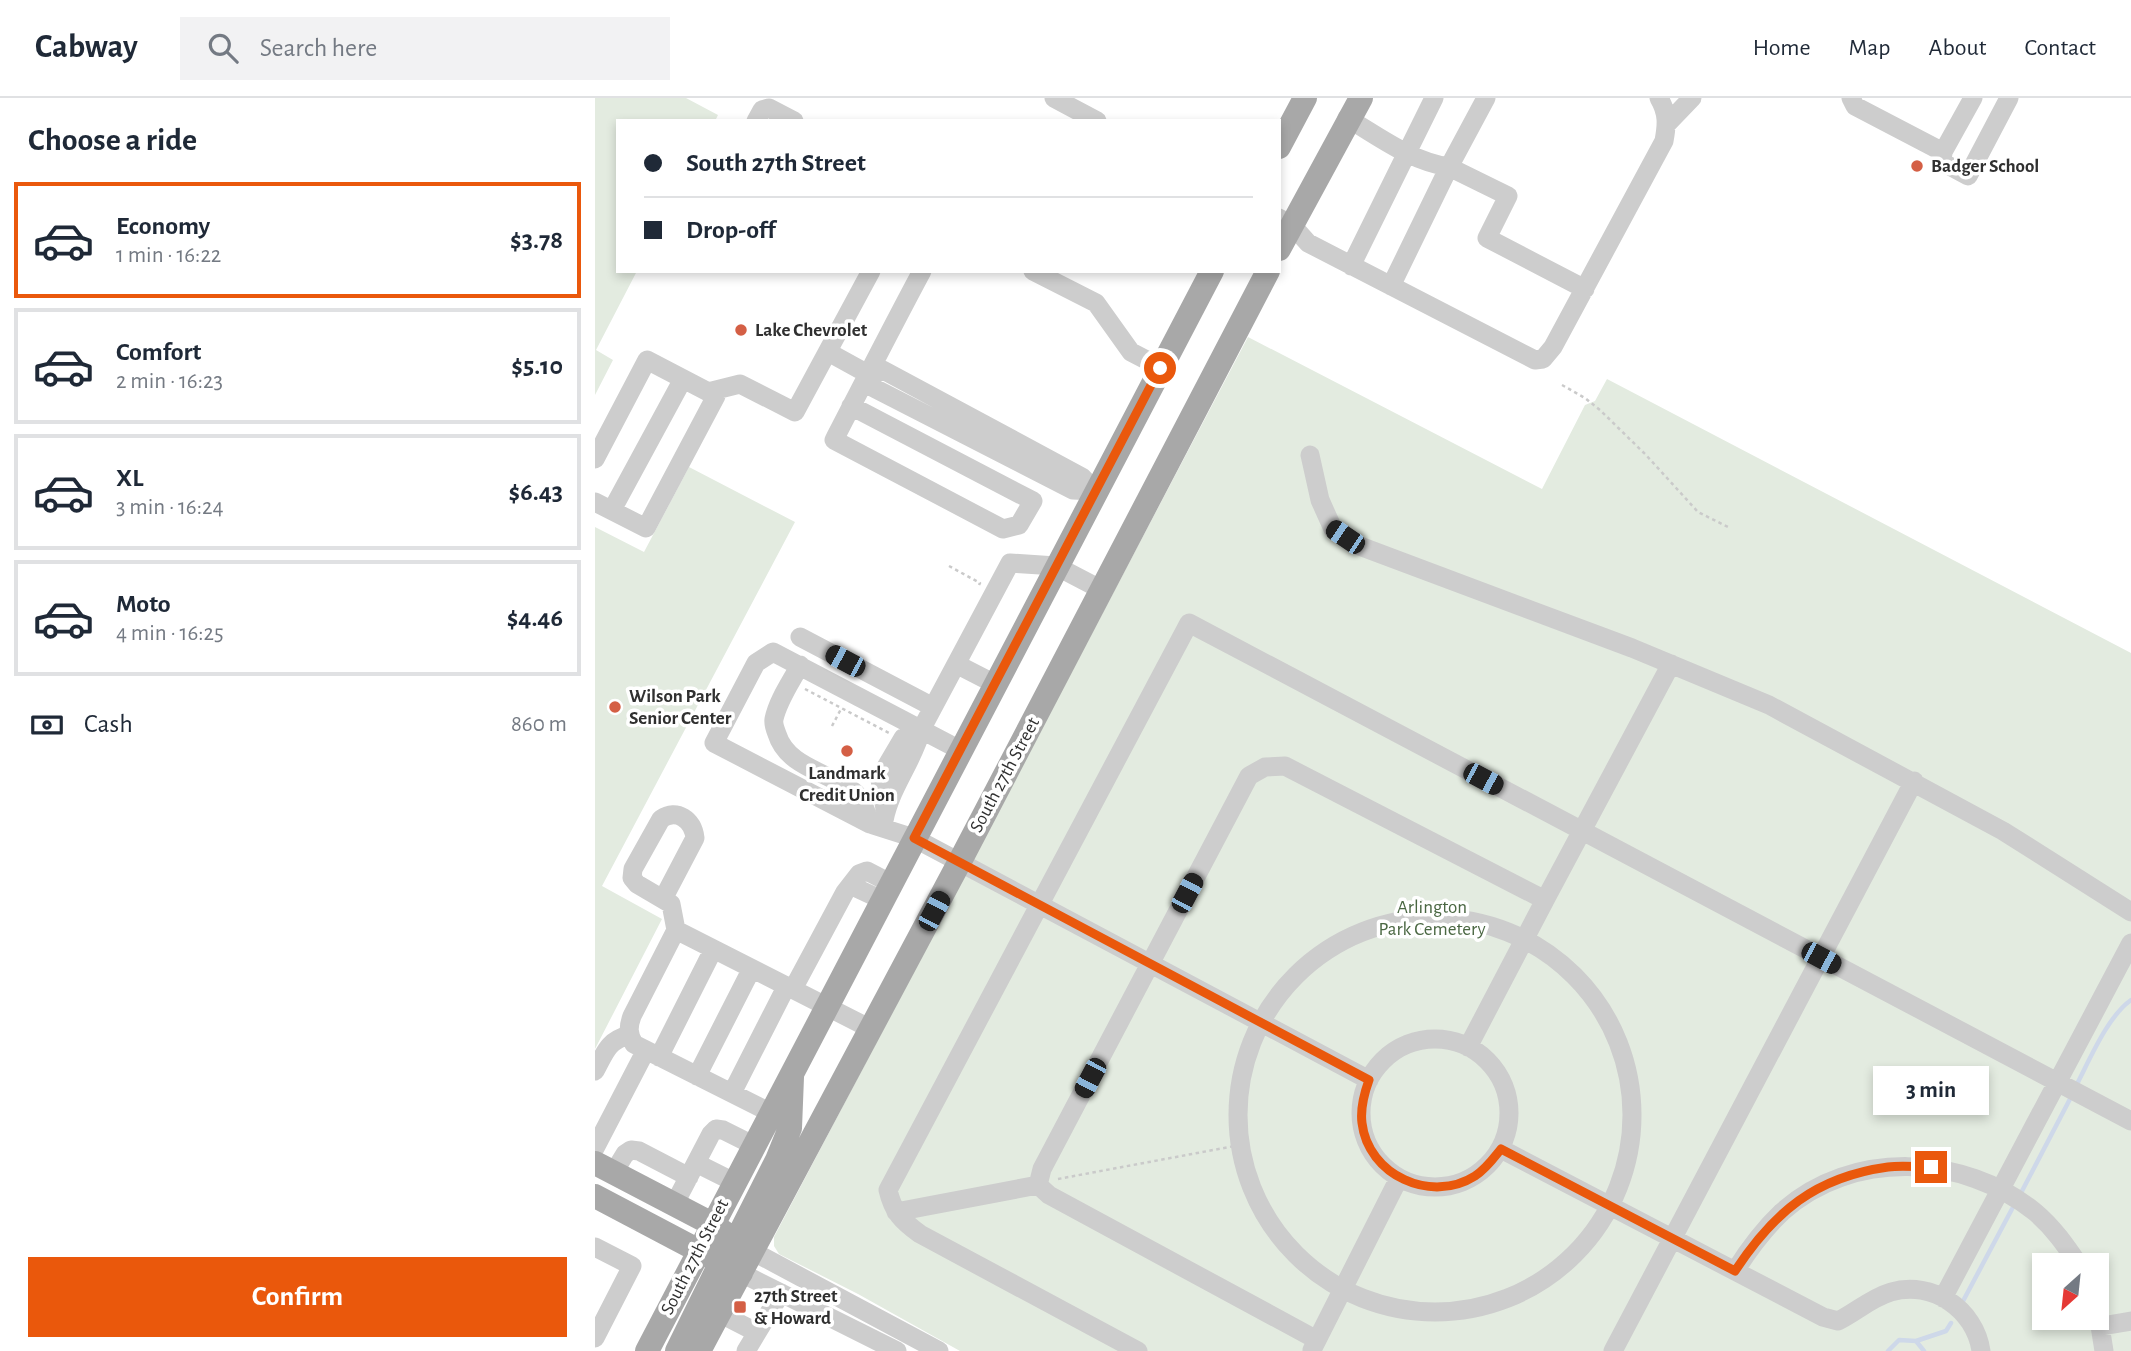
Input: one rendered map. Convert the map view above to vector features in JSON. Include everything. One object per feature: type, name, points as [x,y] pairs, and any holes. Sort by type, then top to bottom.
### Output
[{"type":"main road","points":[[1281,143],[1301,99]]},
{"type":"main road","points":[[1281,240],[1285,222],[1338,141],[1353,108]]},
{"type":"main road","name":"South 27th Street","points":[[647,1351],[753,1145],[780,1117],[793,1070],[1211,273]]},
{"type":"main road","name":"South 27th Street","points":[[699,1351],[719,1314],[737,1257],[871,1029],[1267,273]]},
{"type":"main road","points":[[677,1351],[737,1257],[777,1160],[780,1117]]},
{"type":"main road","points":[[604,1168],[712,1224],[737,1257]]},
{"type":"main road","points":[[595,1196],[699,1250],[737,1257]]},
{"type":"street","points":[[1053,98],[1093,119]]},
{"type":"street","points":[[1351,266],[1434,98]]},
{"type":"street","points":[[1391,286],[1486,98]]},
{"type":"street","points":[[1285,222],[1308,243],[1351,266],[1535,360],[1543,359],[1549,354],[1664,141],[1667,124],[1665,108],[1659,98]]},
{"type":"street","points":[[1667,124],[1692,98]]},
{"type":"street","points":[[1851,98],[1855,106],[1944,152]]},
{"type":"street","points":[[1973,98],[1944,152],[1942,162],[1968,176],[2008,98]]},
{"type":"street","points":[[1353,108],[1371,134],[1427,163],[1449,167],[1508,196],[1487,238],[1585,289]]},
{"type":"street","points":[[762,114],[785,119]]},
{"type":"street","points":[[708,392],[740,384],[795,412],[870,273]]},
{"type":"street","points":[[851,406],[1033,501],[1019,525],[1003,529],[834,440],[851,406],[921,273]]},
{"type":"street","points":[[1037,273],[1096,303],[1131,352],[1160,368]]},
{"type":"street","points":[[828,352],[868,374],[883,370],[1082,477],[1095,491]]},
{"type":"street","points":[[595,459],[647,360],[716,396],[646,528],[604,506],[683,379]]},
{"type":"street","points":[[1310,455],[1320,500],[1332,528],[1357,545],[1671,664],[1769,705],[2003,831],[2131,912]]},
{"type":"street","points":[[879,820],[917,748],[922,729],[933,707],[1010,563],[1056,566],[1102,590]]},
{"type":"street","points":[[1138,1351],[920,1234],[901,1221],[888,1190],[1189,623],[2131,1121]]},
{"type":"street","points":[[879,820],[852,790],[795,760],[779,740],[773,722],[802,634],[933,707]]},
{"type":"street","points":[[960,750],[773,652],[756,663],[714,743],[914,838],[1369,1080]]},
{"type":"street","points":[[956,664],[995,684]]},
{"type":"street","points":[[1468,1047],[1671,664]]},
{"type":"street","points":[[1038,1185],[1042,1169],[1249,776],[1265,767],[1285,766],[1545,900]]},
{"type":"street","points":[[1613,1351],[1914,781]]},
{"type":"street","points":[[732,1093],[845,892],[862,871],[867,871],[886,891]]},
{"type":"street","points":[[663,899],[671,904],[675,930],[632,1016],[628,1026],[629,1035],[634,1044],[780,1117]]},
{"type":"street","points":[[1415,918],[1454,918],[1492,926],[1525,939],[1560,962],[1587,989],[1609,1021],[1624,1057],[1632,1094],[1632,1133],[1625,1170],[1611,1206],[1590,1239],[1563,1267],[1530,1289],[1494,1304],[1456,1312],[1417,1312],[1379,1304],[1342,1290],[1310,1268],[1282,1241],[1261,1209],[1246,1173],[1240,1145],[1238,1096],[1245,1058],[1260,1022],[1281,990],[1309,962],[1341,941],[1377,926],[1415,918]]},
{"type":"street","points":[[675,930],[871,1029]]},
{"type":"street","points":[[1944,1298],[2131,943]]},
{"type":"street","points":[[595,1148],[713,950]]},
{"type":"street","points":[[697,1076],[751,970]]},
{"type":"street","points":[[595,1071],[616,1038],[629,1035]]},
{"type":"street","points":[[1423,1040],[1446,1040],[1468,1047],[1485,1058],[1498,1073],[1506,1091],[1509,1120],[1501,1149],[1490,1164],[1474,1177],[1456,1185],[1427,1187],[1399,1178],[1381,1164],[1368,1146],[1362,1124],[1362,1102],[1369,1080],[1382,1061],[1401,1047],[1423,1040]]},
{"type":"street","points":[[674,1205],[716,1129],[753,1145]]},
{"type":"street","points":[[1501,1149],[1823,1317],[1838,1321],[1873,1299],[1893,1292],[1913,1290],[1935,1293],[1967,1317],[1979,1339],[1981,1351]]},
{"type":"street","points":[[604,1168],[631,1150],[734,1182]]},
{"type":"street","points":[[1735,1271],[1757,1237],[1784,1210],[1817,1189],[1850,1175],[1889,1167],[1931,1167],[1967,1175],[2001,1189],[2035,1212],[2059,1236],[2071,1253]]},
{"type":"street","points":[[1038,1185],[1049,1195],[1314,1345],[1399,1178]]},
{"type":"street","points":[[895,1212],[1038,1185]]},
{"type":"street","points":[[595,1247],[632,1266],[595,1338]]},
{"type":"street","points":[[737,1257],[781,1293],[897,1351]]},
{"type":"street","points":[[737,1257],[939,1351]]},
{"type":"street","points":[[746,1351],[781,1293]]},
{"type":"street","points":[[719,1314],[756,1332]]},
{"type":"street","points":[[2109,1318],[2131,1321]]},
{"type":"street","points":[[2101,1330],[2104,1351]]},
{"type":"path","points":[[1562,385],[1600,410],[1698,512],[1728,527]]},
{"type":"path","points":[[949,566],[980,583],[974,594]]},
{"type":"path","points":[[801,687],[894,736]]},
{"type":"path","points":[[832,726],[841,709]]},
{"type":"path","points":[[1038,1185],[1052,1180],[1240,1145]]},
{"type":"green space","points":[[595,98],[686,98],[718,115],[716,119],[616,119],[616,273],[636,273],[596,350],[613,360],[595,395]]},
{"type":"green space","name":"Arlington Park Cemetery","points":[[1248,337],[1542,489],[1585,405],[1595,401],[1607,379],[2131,653],[2131,1351],[960,1351],[779,1254],[774,1246],[774,1237]]},
{"type":"green space","points":[[689,467],[795,522],[602,886],[662,919],[595,1049],[595,527],[644,552]]},
{"type":"waterway","points":[[2077,1084],[2107,1027],[2131,1000]]},
{"type":"waterway","points":[[2022,1191],[2070,1099]]},
{"type":"waterway","points":[[1962,1303],[2012,1209]]},
{"type":"waterway","points":[[1916,1341],[1946,1331],[1951,1323]]},
{"type":"waterway","points":[[1888,1351],[1899,1340],[1916,1341],[1924,1351]]},
{"type":"place","name":"Badger School","points":[[1917,166]]},
{"type":"place","name":"Lake Chevrolet","points":[[741,330]]},
{"type":"place","name":"Wilson Park Senior Center","points":[[615,707]]},
{"type":"place","name":"Landmark Credit Union","points":[[847,751]]},
{"type":"place","name":"27th Street & Howard","points":[[740,1307]]},
{"type":"route","points":[[1160,368],[914,838],[1369,1080],[1362,1102],[1362,1124],[1368,1146],[1381,1164],[1399,1178],[1417,1185],[1437,1188],[1456,1185],[1474,1177],[1490,1164],[1501,1149],[1735,1271],[1757,1237],[1784,1210],[1817,1189],[1850,1175],[1889,1167],[1931,1167]]}]
